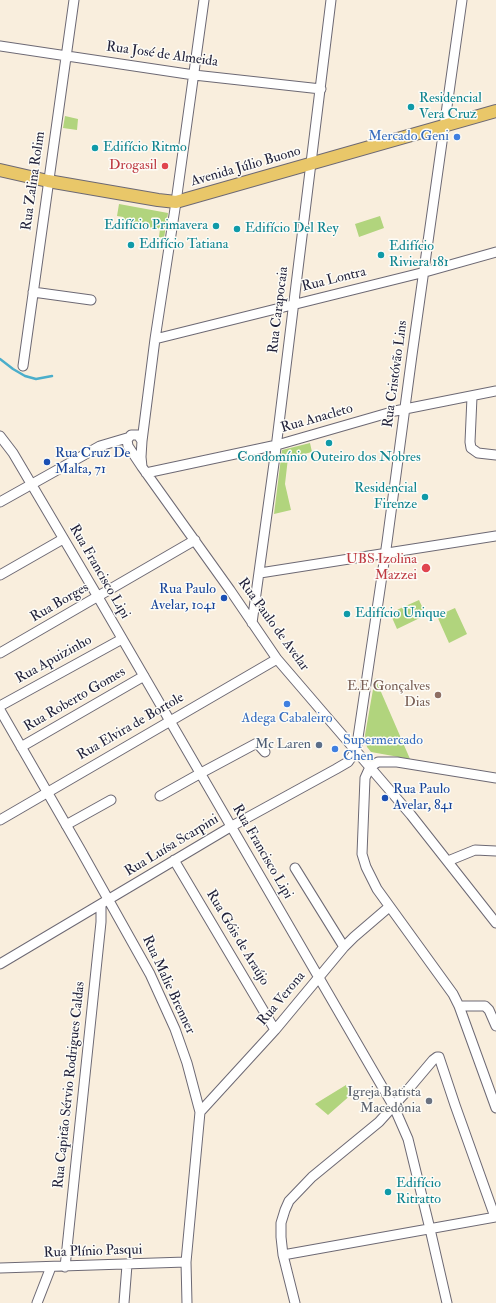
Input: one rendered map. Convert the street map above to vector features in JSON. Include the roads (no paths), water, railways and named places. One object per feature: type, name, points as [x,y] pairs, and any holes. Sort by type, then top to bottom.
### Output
[{"type":"main road","name":"Avenida Júlio Buono","points":[[0,170],[48,181],[176,202],[496,111]]},
{"type":"street","name":"Rua Zalina Rolim","points":[[23,366],[74,0]]},
{"type":"street","points":[[144,470],[141,458],[144,420],[204,0]]},
{"type":"street","name":"Rua Carapocaia","points":[[252,623],[277,445],[331,0]]},
{"type":"street","name":"Rua Cristóvão Lins","points":[[356,752],[386,552],[462,0]]},
{"type":"street","name":"Rua José de Almeida","points":[[0,46],[194,75],[321,89]]},
{"type":"street","name":"Rua Lontra","points":[[155,339],[425,272],[496,252]]},
{"type":"street","points":[[33,292],[91,300]]},
{"type":"street","name":"Rua Anacleto","points":[[144,470],[277,445],[405,409],[496,392]]},
{"type":"street","points":[[472,397],[471,448],[478,453],[496,455]]},
{"type":"street","points":[[129,442],[144,420]]},
{"type":"street","points":[[0,502],[108,443],[129,442],[138,435],[142,444]]},
{"type":"street","name":"Rua Francisco Lipi","points":[[0,436],[13,453],[98,597],[394,1107],[408,1139],[447,1303]]},
{"type":"street","points":[[129,442],[135,450],[142,444]]},
{"type":"street","name":"Rua Paulo de Avelar","points":[[129,442],[144,470],[276,659],[411,815],[496,923]]},
{"type":"street","points":[[260,573],[386,552],[496,536]]},
{"type":"street","points":[[0,575],[63,539]]},
{"type":"street","name":"Rua Borges","points":[[0,653],[194,540]]},
{"type":"street","name":"Rua Apuizinho","points":[[0,706],[122,639]]},
{"type":"street","name":"Rua Elvira de Bortole","points":[[0,820],[276,659]]},
{"type":"street","name":"Rua Roberto Gomes","points":[[20,747],[144,676]]},
{"type":"street","name":"Rua Malie Brenner","points":[[0,710],[66,825],[105,902],[150,974],[175,1029],[187,1063],[200,1112],[186,1262],[187,1303]]},
{"type":"street","points":[[160,796],[258,743],[265,752]]},
{"type":"street","name":"Rua Luísa Scarpini","points":[[0,964],[232,826],[348,762],[356,752]]},
{"type":"street","points":[[496,778],[388,761],[378,762],[370,767],[365,778],[362,854],[368,872],[389,907],[447,984],[459,1006],[496,1108]]},
{"type":"street","points":[[66,825],[111,800]]},
{"type":"street","points":[[448,861],[475,850],[496,851]]},
{"type":"street","name":"Rua Góis de Araújo","points":[[174,860],[275,1030]]},
{"type":"street","points":[[295,868],[344,947]]},
{"type":"street","name":"Rua Capitão Sérvio Rodrigues Caldas","points":[[65,1267],[101,922],[105,902]]},
{"type":"street","name":"Rua Verona","points":[[200,1112],[275,1030],[344,947],[389,907]]},
{"type":"street","points":[[459,1006],[485,1006],[489,1010],[496,1026]]},
{"type":"street","points":[[284,1255],[496,1217],[439,1058],[437,1057],[433,1060],[394,1107],[379,1122],[312,1177],[289,1202],[284,1210],[281,1223],[284,1255],[295,1303]]},
{"type":"street","name":"Rua Plínio Pasqui","points":[[0,1268],[186,1262]]},
{"type":"street","points":[[124,1303],[127,1265]]},
{"type":"street","points":[[37,1303],[51,1267]]},
{"type":"waterway","points":[[0,359],[25,376],[36,379],[52,376]]},
{"type":"place","name":"Residencial Vera Cruz","points":[[411,107]]},
{"type":"place","name":"Mercado Geni","points":[[457,137]]},
{"type":"place","name":"Edifício Ritmo","points":[[95,148]]},
{"type":"place","name":"Drogasil","points":[[165,166]]},
{"type":"place","name":"Edifício Primavera","points":[[216,226]]},
{"type":"place","name":"Edifício Del Rey","points":[[237,229]]},
{"type":"place","name":"Edifício Tatiana","points":[[131,245]]},
{"type":"place","name":"Edifício Riviera 181","points":[[381,255]]},
{"type":"place","name":"Condomínio Outeiro dos Nobres","points":[[329,443]]},
{"type":"place","name":"Rua Cruz De Malta, 71","points":[[47,462]]},
{"type":"place","name":"Residencial Firenze","points":[[425,497]]},
{"type":"place","name":"UBS Izolina Mazzei","points":[[426,568]]},
{"type":"place","name":"Rua Paulo Avelar, 1041","points":[[224,598]]},
{"type":"place","name":"Edifício Unique","points":[[347,614]]},
{"type":"place","name":"E.E Gonçalves Dias","points":[[438,695]]},
{"type":"place","name":"Adega Cabaleiro","points":[[287,704]]},
{"type":"place","name":"Mc Laren","points":[[319,745]]},
{"type":"place","name":"Supermercado Chen","points":[[335,749]]},
{"type":"place","name":"Rua Paulo Avelar, 841","points":[[385,798]]},
{"type":"place","name":"Igreja Batista Macedônia","points":[[429,1101]]},
{"type":"place","name":"Edifício Ritratto","points":[[388,1192]]}]
